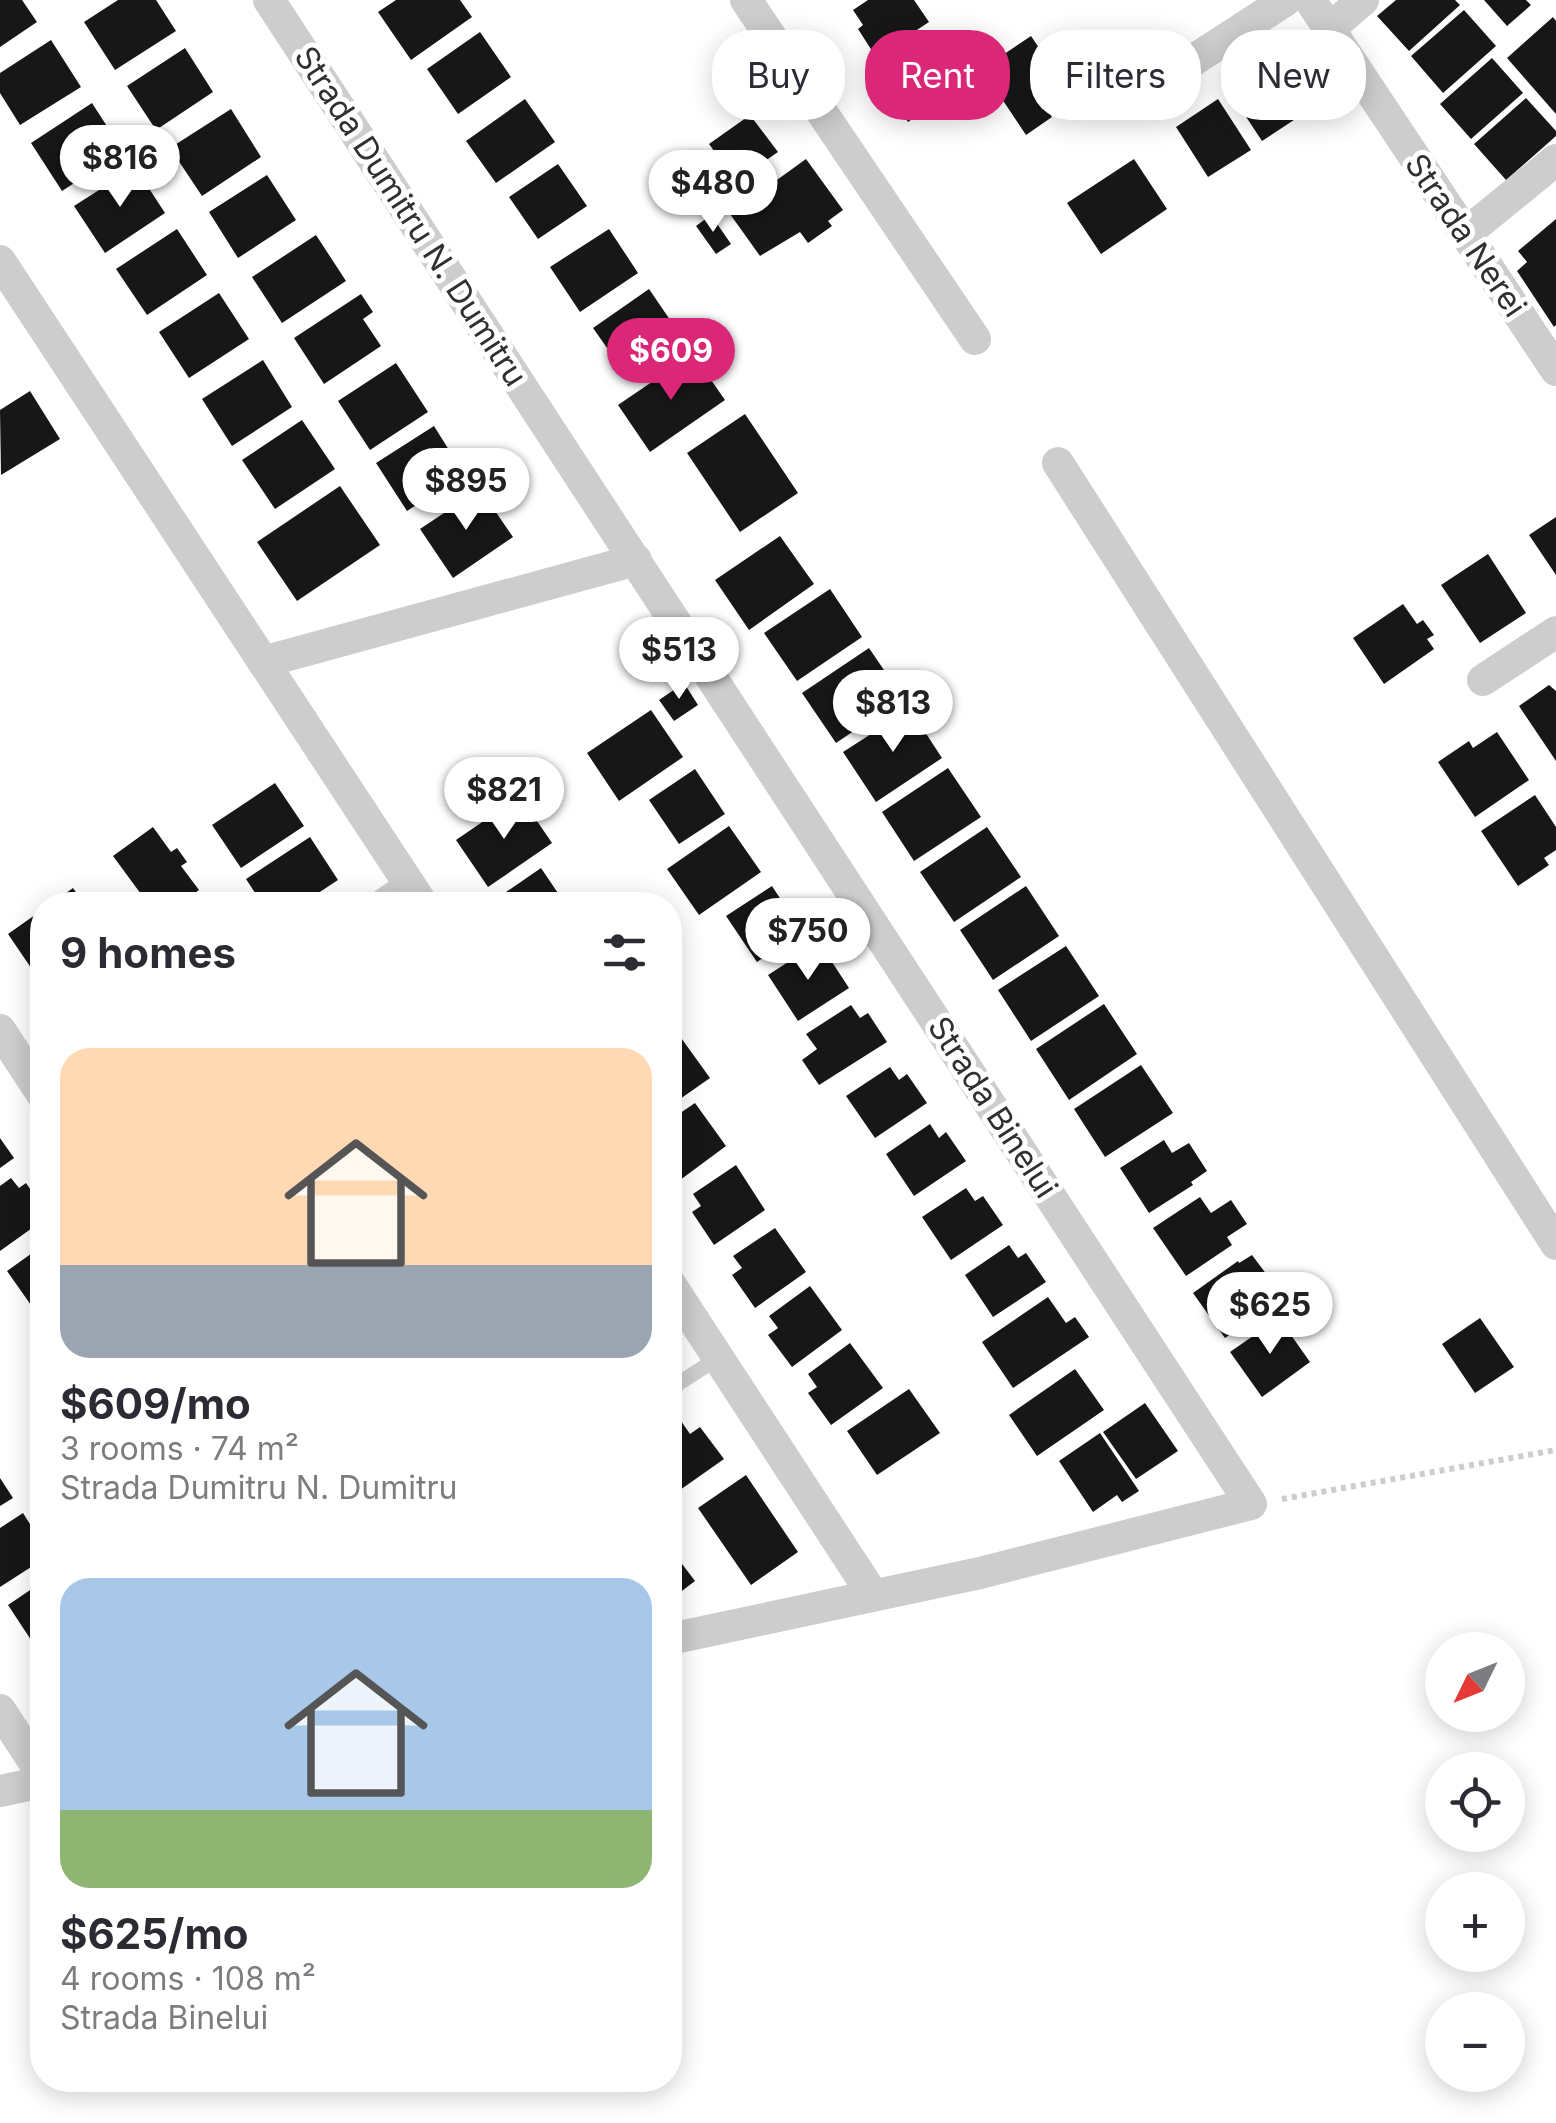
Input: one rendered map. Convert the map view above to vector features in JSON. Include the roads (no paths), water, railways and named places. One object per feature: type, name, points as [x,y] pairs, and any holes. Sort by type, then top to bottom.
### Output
[{"type":"street","name":"Strada Dumitru N. Dumitru","points":[[269,0],[636,560]]},
{"type":"street","points":[[746,0],[975,339]]},
{"type":"street","points":[[1201,55],[1286,0]]},
{"type":"street","name":"Strada Nerei","points":[[1310,0],[1556,370]]},
{"type":"street","points":[[1329,29],[1363,0]]},
{"type":"street","points":[[1465,234],[1556,160]]},
{"type":"street","points":[[0,261],[415,892]]},
{"type":"street","points":[[1058,463],[1556,1244]]},
{"type":"street","points":[[263,662],[636,560]]},
{"type":"street","name":"Strada Binelui","points":[[636,560],[1251,1504],[873,1596]]},
{"type":"street","points":[[1482,680],[1556,632]]},
{"type":"street","points":[[0,1030],[30,1076]]},
{"type":"street","points":[[682,1302],[873,1596],[682,1636]]},
{"type":"street","points":[[0,1710],[30,1759]]},
{"type":"street","points":[[0,1791],[30,1782]]},
{"type":"lane","points":[[682,1380],[718,1358]]}]
